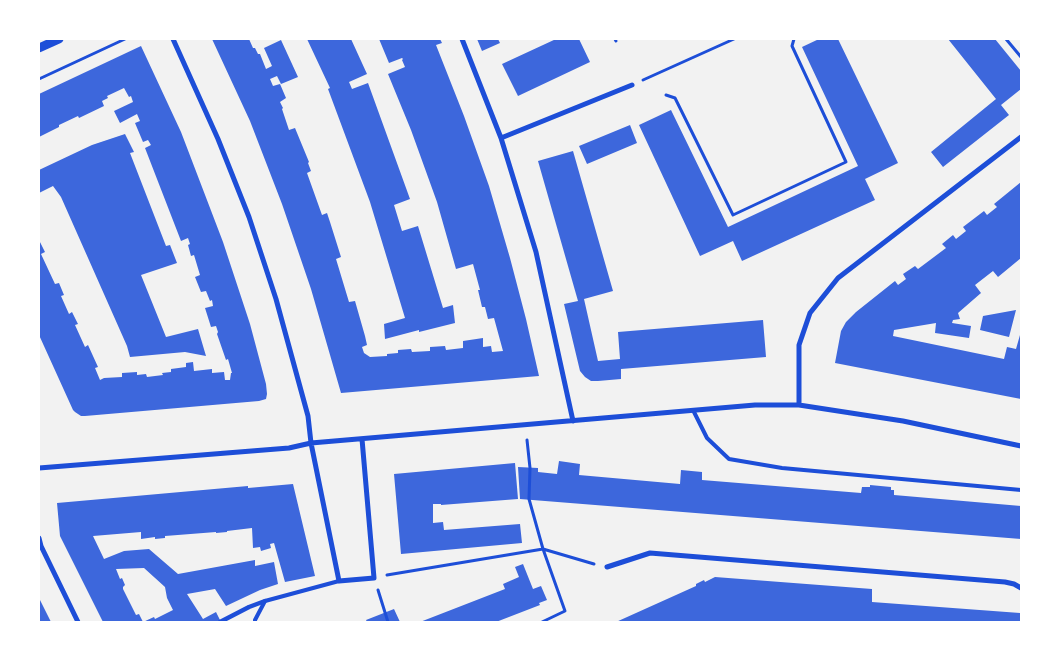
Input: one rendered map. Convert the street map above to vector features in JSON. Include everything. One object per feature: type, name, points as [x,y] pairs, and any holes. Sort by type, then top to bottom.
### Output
[{"type":"street","points":[[39,48],[59,39]]},
{"type":"street","points":[[173,39],[218,139],[249,218],[276,299],[308,416],[311,443],[339,581],[374,578],[362,439]]},
{"type":"street","points":[[462,39],[501,138],[536,252],[572,421]]},
{"type":"street","points":[[501,138],[632,85]]},
{"type":"street","points":[[799,404],[799,345],[810,313],[838,278],[1021,137]]},
{"type":"street","points":[[39,468],[289,448],[311,443],[693,410],[799,404],[904,421],[1021,446]]},
{"type":"street","points":[[39,538],[41,546],[78,622]]},
{"type":"street","points":[[607,567],[650,553],[1006,582],[1021,588]]},
{"type":"street","points":[[220,622],[249,607],[266,601]]},
{"type":"lane","points":[[693,410],[707,438],[730,459],[782,468],[1021,490]]},
{"type":"lane","points":[[255,622],[266,601],[339,581]]},
{"type":"path","points":[[39,79],[124,39]]},
{"type":"path","points":[[658,74],[734,39]]},
{"type":"path","points":[[666,94],[676,98],[733,215],[846,162],[792,46],[794,39]]},
{"type":"path","points":[[1006,39],[1021,57]]},
{"type":"path","points":[[527,440],[530,468],[529,500],[543,549],[565,611],[542,622]]},
{"type":"path","points":[[388,622],[374,578],[543,549],[607,567]]},
{"type":"building","points":[[212,39],[249,39],[253,48],[260,54],[266,69],[272,66],[264,48],[281,40],[298,77],[281,84],[277,76],[270,79],[273,86],[280,84],[286,98],[280,102],[289,130],[295,128],[309,162],[311,171],[307,173],[322,215],[327,213],[341,257],[336,259],[349,302],[355,301],[365,336],[367,345],[362,347],[364,353],[370,357],[387,356],[387,354],[398,353],[398,350],[411,349],[412,352],[430,351],[430,347],[445,346],[446,350],[463,348],[463,341],[483,338],[483,347],[491,346],[492,352],[503,351],[494,318],[488,319],[485,307],[482,307],[478,290],[480,290],[473,264],[456,269],[437,202],[388,74],[405,67],[403,59],[389,63],[379,39],[440,39],[442,43],[436,45],[489,186],[510,258],[539,376],[341,393],[311,289],[282,204],[250,121]]},
{"type":"building","points":[[307,39],[351,39],[367,74],[349,82],[352,89],[368,83],[410,199],[394,205],[402,231],[418,226],[443,308],[453,305],[455,323],[385,339],[384,324],[405,318],[370,202],[328,89],[330,88]]},
{"type":"building","points":[[477,39],[498,39],[500,43],[482,51]]},
{"type":"building","points":[[556,39],[579,39],[590,62],[518,96],[502,64]]},
{"type":"building","points":[[819,39],[838,39],[898,163],[865,179],[875,200],[742,261],[733,241],[700,256],[639,125],[671,110],[728,227],[858,166],[802,47]]},
{"type":"building","points":[[948,39],[995,39],[1021,71],[1021,89],[1001,105],[1009,115],[943,167],[931,152],[996,99]]},
{"type":"building","points":[[141,46],[181,132],[223,242],[250,324],[267,394],[266,399],[259,401],[81,416],[73,410],[39,335],[39,240],[45,252],[41,254],[55,284],[59,283],[64,295],[61,296],[69,314],[72,312],[78,324],[75,325],[85,347],[88,345],[98,367],[95,368],[100,380],[122,377],[122,373],[137,372],[137,375],[146,374],[147,377],[163,375],[162,373],[171,372],[171,369],[186,367],[186,363],[193,362],[194,371],[212,369],[212,373],[224,372],[225,380],[230,380],[232,373],[217,334],[216,326],[211,327],[205,308],[213,306],[212,300],[210,301],[206,291],[201,292],[195,277],[200,275],[194,255],[191,256],[188,238],[181,241],[145,148],[151,145],[148,140],[143,142],[135,123],[140,121],[137,114],[120,123],[114,111],[133,102],[131,96],[129,97],[124,88],[107,96],[108,98],[102,101],[104,106],[59,125],[59,127],[39,137],[39,94]]},
{"type":"building","points":[[630,125],[637,143],[587,164],[579,146]]},
{"type":"building","points":[[125,134],[134,152],[130,153],[166,246],[170,245],[177,263],[141,275],[166,337],[198,329],[206,356],[185,352],[130,357],[127,346],[61,197],[53,186],[39,193],[39,170],[92,145]]},
{"type":"building","points":[[573,151],[613,291],[584,299],[598,361],[620,359],[618,332],[763,320],[766,357],[621,369],[621,379],[591,381],[585,377],[580,371],[564,304],[578,301],[538,161]]},
{"type":"building","points":[[1021,182],[1021,258],[998,277],[993,271],[975,285],[981,293],[958,313],[960,319],[953,320],[952,323],[971,326],[969,338],[935,333],[936,323],[894,330],[893,336],[1004,359],[1007,347],[1016,349],[1021,335],[1021,399],[835,363],[841,331],[846,322],[856,312],[895,281],[898,285],[906,279],[903,274],[915,266],[918,269],[946,248],[942,244],[953,235],[956,239],[966,231],[963,227],[984,211],[987,215],[997,207],[994,204]]},
{"type":"building","points":[[1016,310],[1009,337],[980,330],[983,316]]},
{"type":"building","points":[[559,461],[580,464],[579,475],[680,484],[681,470],[702,472],[702,480],[861,493],[862,487],[870,487],[870,485],[891,487],[891,490],[894,490],[894,495],[1021,506],[1021,539],[520,499],[518,467],[538,468],[538,472],[557,474]]},
{"type":"building","points":[[515,463],[518,499],[433,504],[433,523],[443,522],[444,530],[520,524],[522,543],[401,554],[394,474]]},
{"type":"building","points":[[293,484],[315,576],[285,582],[274,543],[270,544],[271,548],[261,551],[260,547],[253,548],[252,528],[227,532],[165,536],[165,538],[155,539],[155,537],[141,539],[141,532],[93,536],[104,559],[124,551],[149,549],[178,574],[255,560],[255,566],[274,562],[278,584],[226,606],[215,589],[187,594],[203,619],[216,612],[221,622],[143,622],[103,622],[60,536],[57,503],[248,486],[248,488]],"holes":[[[144,568],[165,587],[167,598],[173,610],[155,619],[154,617],[143,622],[139,614],[136,615],[123,589],[125,585],[122,578],[120,579],[116,569]]]},
{"type":"building","points":[[523,564],[533,589],[541,586],[547,600],[539,603],[540,605],[496,622],[420,622],[505,589],[503,584],[519,577],[515,567]]},
{"type":"building","points":[[715,577],[872,589],[872,602],[1020,613],[1021,622],[616,622],[696,586],[696,584],[704,580],[705,582]]},
{"type":"building","points":[[39,598],[51,622],[39,622]]},
{"type":"building","points":[[394,609],[400,622],[367,622],[366,620]]}]
